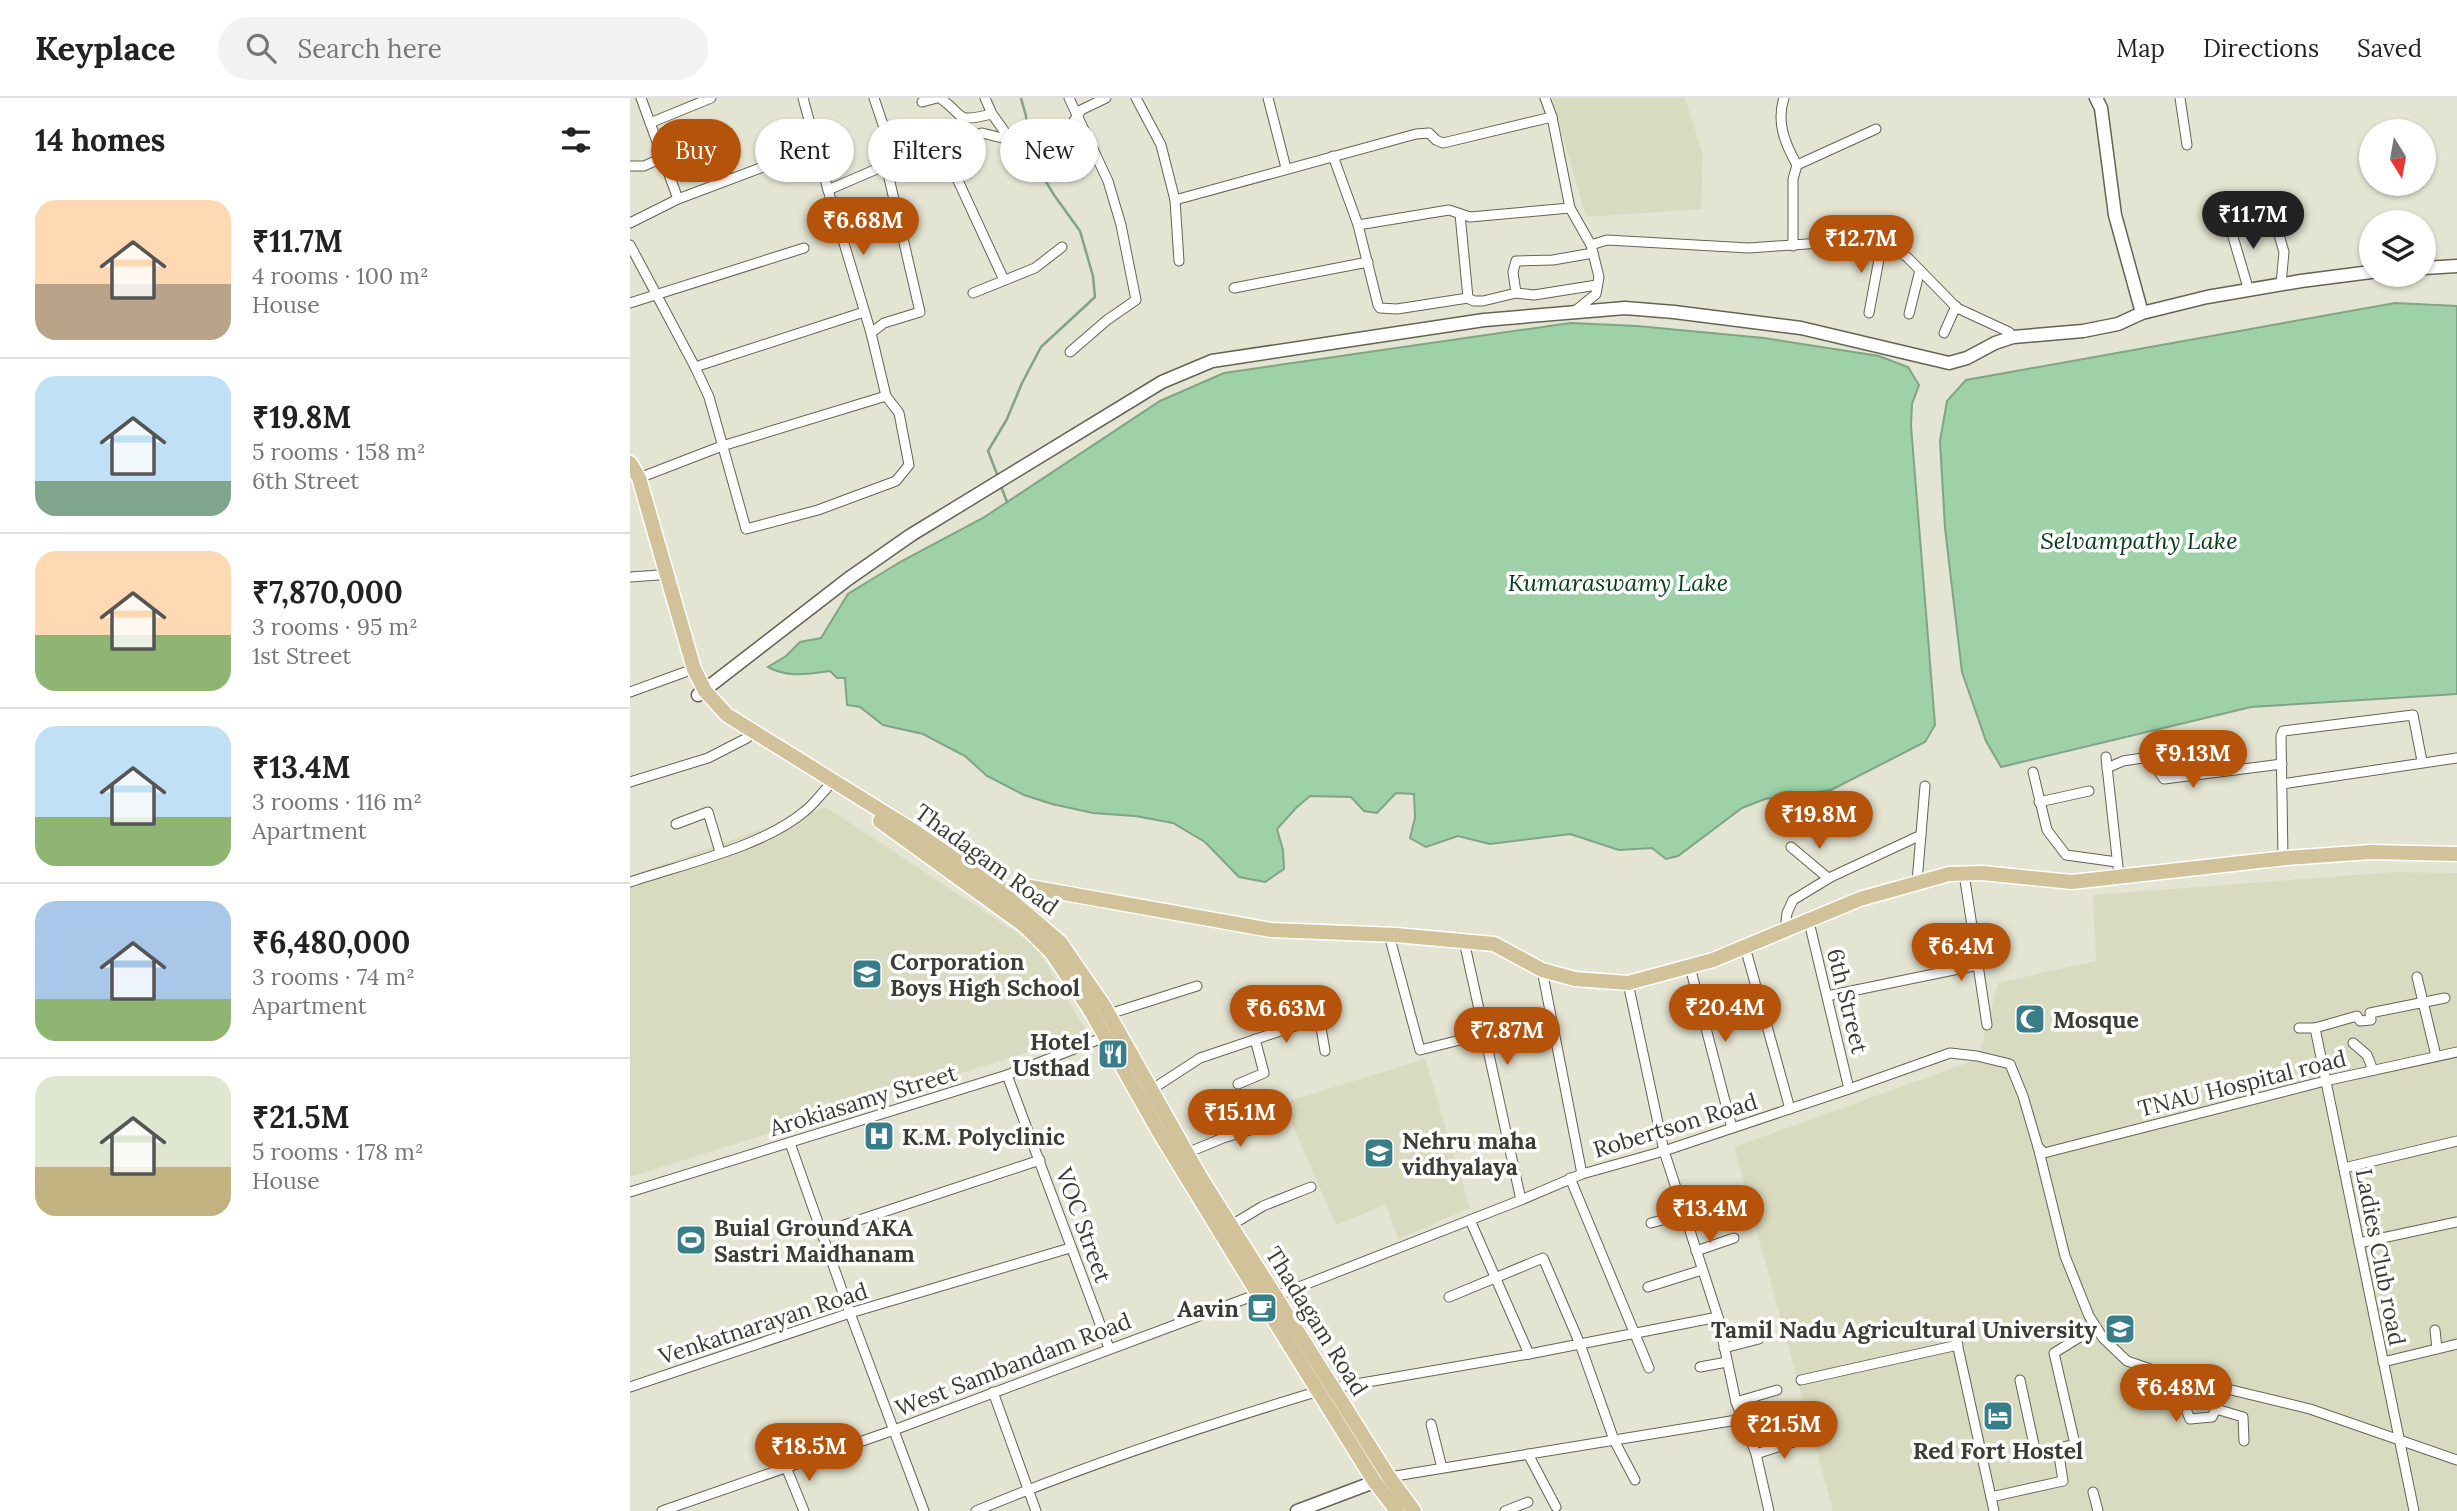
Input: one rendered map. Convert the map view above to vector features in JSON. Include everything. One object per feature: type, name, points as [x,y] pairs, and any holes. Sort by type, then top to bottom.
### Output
[{"type":"main road","name":"Thadagam Road","points":[[630,463],[691,674]]},
{"type":"main road","name":"Thadagam Road","points":[[635,479],[659,575],[691,674],[717,716],[747,738],[870,813],[994,895],[1052,953],[1258,1294],[1414,1511]]},
{"type":"main road","name":"Thadagam Road","points":[[702,693],[737,721],[845,787],[1060,942],[1109,1014],[1230,1226],[1276,1296],[1374,1481],[1397,1511]]},
{"type":"main road","points":[[994,895],[1030,887],[1271,930],[1389,935],[1494,944],[1542,970],[1575,979],[1628,983],[1690,967],[1809,922],[1860,899],[1949,874],[1982,873],[2072,882],[2118,869],[2371,852],[2457,854]]},
{"type":"street","points":[[641,98],[651,126]]},
{"type":"street","points":[[650,123],[711,98]]},
{"type":"street","points":[[803,98],[809,119]]},
{"type":"street","points":[[874,98],[879,119]]},
{"type":"street","points":[[922,102],[939,98],[968,120],[992,114]]},
{"type":"street","points":[[985,98],[1000,125]]},
{"type":"street","points":[[1069,98],[1108,181],[1121,225],[1136,300],[1107,320],[1070,352]]},
{"type":"street","points":[[1077,117],[1081,110],[1106,98]]},
{"type":"street","points":[[1136,98],[1161,145],[1175,200],[1179,261]]},
{"type":"street","points":[[1268,98],[1286,168]]},
{"type":"street","points":[[1545,98],[1552,117],[1570,208],[1592,249],[1599,277],[1596,294],[1573,312]]},
{"type":"street","points":[[1784,98],[1779,113],[1786,146],[1797,165],[1793,179],[1793,246]]},
{"type":"street","points":[[2096,98],[2101,108],[2116,215],[2142,313]]},
{"type":"street","points":[[2180,98],[2187,145]]},
{"type":"street","points":[[1175,200],[1416,134],[1429,133],[1443,143],[1552,117]]},
{"type":"street","points":[[1797,165],[1876,130]]},
{"type":"street","points":[[1333,156],[1358,225],[1380,308],[1397,309],[1467,298],[1474,301],[1516,293],[1534,295],[1597,285]]},
{"type":"street","points":[[630,166],[651,163]]},
{"type":"street","points":[[630,223],[678,199],[755,170]]},
{"type":"street","points":[[828,190],[868,171]]},
{"type":"street","points":[[671,182],[678,199]]},
{"type":"street","points":[[630,245],[709,397],[746,529],[818,510],[897,481],[909,466],[899,413],[886,396],[871,333],[826,182]]},
{"type":"street","points":[[871,333],[884,323],[920,312],[894,182]]},
{"type":"street","points":[[959,182],[1004,281]]},
{"type":"street","points":[[2270,204],[2284,252],[2281,284]]},
{"type":"street","points":[[1358,225],[1449,210],[1470,217],[1570,208]]},
{"type":"street","points":[[1460,214],[1467,298]]},
{"type":"street","points":[[2228,220],[2249,291]]},
{"type":"street","points":[[1516,293],[1513,272],[1516,261],[1553,260],[1592,249],[1607,240],[1749,248],[1864,240],[1890,244],[1956,306],[1979,320],[2009,332],[2013,337]]},
{"type":"street","points":[[1869,313],[1882,243]]},
{"type":"street","points":[[630,303],[804,247]]},
{"type":"street","points":[[973,293],[1035,268],[1062,247]]},
{"type":"street","points":[[1234,288],[1368,262]]},
{"type":"street","points":[[2436,267],[2457,266]]},
{"type":"street","points":[[1909,314],[1920,270]]},
{"type":"street","points":[[702,693],[848,579],[911,536],[1162,382],[1212,361],[1470,322],[1625,308],[1801,328],[1949,363],[1967,358],[2013,337],[2101,328],[2142,313],[2207,297],[2359,274]]},
{"type":"street","points":[[1944,333],[1956,306]]},
{"type":"street","points":[[695,367],[864,312]]},
{"type":"street","points":[[635,479],[722,446],[886,396]]},
{"type":"street","points":[[630,577],[659,575]]},
{"type":"street","points":[[630,692],[691,674]]},
{"type":"street","points":[[2283,859],[2283,731],[2413,715],[2422,761]]},
{"type":"street","points":[[630,782],[708,758],[747,738]]},
{"type":"street","points":[[2033,772],[2047,830],[2066,855],[2118,869],[2107,762],[2149,757],[2164,779],[2282,764]]},
{"type":"street","points":[[2282,784],[2422,761],[2457,758]]},
{"type":"street","points":[[1917,882],[1926,786]]},
{"type":"street","points":[[630,882],[761,839],[807,810],[827,788]]},
{"type":"street","points":[[2039,802],[2089,792]]},
{"type":"street","points":[[676,824],[708,812],[720,852]]},
{"type":"street","points":[[1785,931],[1787,913],[1793,900],[1828,878],[1921,835]]},
{"type":"street","points":[[1791,847],[1828,878]]},
{"type":"street","points":[[1964,874],[1987,1025]]},
{"type":"street","name":"6th Street","points":[[1809,922],[1849,1089]]},
{"type":"street","points":[[1389,935],[1420,1050],[1484,1034]]},
{"type":"street","points":[[1464,942],[1521,1200]]},
{"type":"street","points":[[1745,947],[1790,1109]]},
{"type":"street","points":[[1827,996],[1978,965]]},
{"type":"street","points":[[1690,967],[1732,1128]]},
{"type":"street","points":[[1542,970],[1582,1174]]},
{"type":"street","points":[[2417,977],[2436,1056]]},
{"type":"street","points":[[1628,983],[1664,1151],[1717,1317],[1736,1402],[1756,1454],[1769,1511]]},
{"type":"street","points":[[1109,1014],[1197,986]]},
{"type":"street","points":[[2299,1028],[2315,1028],[2357,1016],[2360,1021],[2371,1020],[2370,1013],[2445,998]]},
{"type":"street","points":[[1151,1090],[1200,1058],[1318,1019],[1325,1051]]},
{"type":"street","name":"Ladies Club road","points":[[2315,1028],[2414,1511]]},
{"type":"street","name":"Arokiasamy Street","points":[[630,1192],[1007,1075],[1105,1037]]},
{"type":"street","points":[[1238,1084],[1264,1073],[1255,1039]]},
{"type":"street","points":[[2353,1043],[2367,1055],[2373,1070]]},
{"type":"street","name":"TNAU Hospital road","points":[[2038,1147],[2044,1153],[2325,1081],[2457,1052]]},
{"type":"street","name":"Robertson Road","points":[[1276,1296],[1521,1200],[1570,1178],[1664,1151],[1950,1053],[1977,1056],[2010,1065],[2023,1096],[2038,1147]]},
{"type":"street","name":"VOC Street","points":[[1007,1075],[1109,1348]]},
{"type":"street","points":[[1187,1153],[1223,1138],[1284,1120]]},
{"type":"street","points":[[2344,1168],[2457,1141]]},
{"type":"street","points":[[790,1143],[924,1511]]},
{"type":"street","points":[[2038,1147],[2064,1256],[2096,1327],[2103,1338],[2127,1361],[2165,1374],[2310,1409],[2457,1460]]},
{"type":"street","points":[[822,1232],[1040,1160]]},
{"type":"street","points":[[1570,1178],[1649,1368]]},
{"type":"street","points":[[1230,1226],[1263,1206],[1311,1187]]},
{"type":"street","points":[[1651,1223],[1684,1214]]},
{"type":"street","points":[[1471,1220],[1529,1354]]},
{"type":"street","points":[[2359,1242],[2457,1222]]},
{"type":"street","points":[[1696,1251],[1734,1238]]},
{"type":"street","name":"Venkatnarayan Road","points":[[630,1387],[850,1313],[1070,1248]]},
{"type":"street","points":[[1449,1297],[1544,1258],[1580,1344],[1614,1440],[1635,1480]]},
{"type":"street","points":[[1648,1287],[1702,1270]]},
{"type":"street","points":[[1258,1294],[1276,1296]]},
{"type":"street","name":"West Sambandam Road","points":[[662,1511],[894,1430],[1258,1294]]},
{"type":"street","points":[[976,1511],[1028,1489],[1211,1423],[1326,1389],[1529,1354],[1717,1317]]},
{"type":"street","points":[[2020,1380],[2036,1454],[2075,1444],[2054,1353],[2096,1327]]},
{"type":"street","points":[[2435,1330],[2437,1349]]},
{"type":"street","points":[[1955,1334],[1994,1511]]},
{"type":"street","points":[[1724,1348],[1759,1339]]},
{"type":"street","points":[[2382,1362],[2457,1344]]},
{"type":"street","points":[[1801,1380],[1958,1345]]},
{"type":"street","points":[[1700,1367],[1727,1362]]},
{"type":"street","points":[[2208,1399],[2215,1386]]},
{"type":"street","points":[[1736,1402],[1777,1390]]},
{"type":"street","points":[[993,1392],[1036,1511]]},
{"type":"street","points":[[2208,1399],[2186,1402],[2185,1407],[2190,1419],[2212,1417],[2216,1409]]},
{"type":"street","points":[[2208,1399],[2216,1409],[2243,1417],[2244,1441]]},
{"type":"street","points":[[1297,1511],[1389,1477],[1743,1419]]},
{"type":"street","points":[[1431,1424],[1441,1468]]},
{"type":"street","points":[[1756,1454],[1803,1439]]},
{"type":"street","points":[[1991,1497],[2063,1481],[2058,1448]]},
{"type":"street","points":[[1528,1454],[1556,1507]]},
{"type":"street","points":[[786,1466],[803,1511]]},
{"type":"street","points":[[2093,1492],[2098,1511]]},
{"type":"street","points":[[1505,1511],[1528,1502]]},
{"type":"shaded area","points":[[1552,98],[1685,98],[1703,155],[1701,209],[1586,217]]},
{"type":"shaded area","points":[[826,807],[1035,945],[1088,1033],[630,1177],[630,876]]},
{"type":"shaded area","name":"Tamil Nadu Agricultural University","points":[[2396,872],[2457,873],[2457,1511],[1833,1511],[1734,1147],[1978,1059],[1998,983],[2096,961],[2093,895]]},
{"type":"shaded area","name":"Nehru maha vidhyalaya","points":[[1425,1059],[1470,1208],[1398,1239],[1386,1204],[1336,1225],[1283,1103]]},
{"type":"water","name":"Selvampathy Lake","points":[[2395,303],[2457,306],[2457,694],[2251,707],[2001,767],[1986,741],[1962,672],[1945,528],[1940,441],[1947,401],[1966,380]]},
{"type":"water","name":"Kumaraswamy Lake","points":[[1570,323],[1637,326],[1764,338],[1879,356],[1908,367],[1919,385],[1912,404],[1911,426],[1935,725],[1925,742],[1831,790],[1765,799],[1742,808],[1678,856],[1666,859],[1652,848],[1619,850],[1570,834],[1490,844],[1458,836],[1426,847],[1410,838],[1415,818],[1414,794],[1396,793],[1377,813],[1364,811],[1351,797],[1310,796],[1277,829],[1283,850],[1284,869],[1265,882],[1239,877],[1205,842],[1173,823],[1135,816],[1093,813],[1024,795],[987,776],[965,756],[923,734],[883,725],[860,707],[847,705],[845,678],[837,678],[830,671],[791,674],[768,667],[786,656],[800,642],[821,638],[848,594],[900,562],[983,518],[1160,401],[1224,373]]},
{"type":"waterway","points":[[1021,98],[1026,119]]},
{"type":"waterway","points":[[997,474],[988,451],[1007,419],[1041,347],[1095,297],[1093,276],[1080,231],[1046,182]]},
{"type":"waterway","points":[[1002,489],[1007,502]]},
{"type":"place","name":"Corporation Boys High School","points":[[867,974]]},
{"type":"place","name":"Mosque","points":[[2030,1019]]},
{"type":"place","name":"Hotel Usthad","points":[[1113,1054]]},
{"type":"place","name":"K.M. Polyclinic","points":[[879,1136]]},
{"type":"place","name":"Nehru maha vidhyalaya","points":[[1379,1153]]},
{"type":"place","name":"Buial Ground AKA Sastri Maidhanam","points":[[691,1240]]},
{"type":"place","name":"Aavin","points":[[1262,1308]]},
{"type":"place","name":"Tamil Nadu Agricultural University","points":[[2120,1329]]},
{"type":"place","name":"Red Fort Hostel","points":[[1998,1416]]}]
